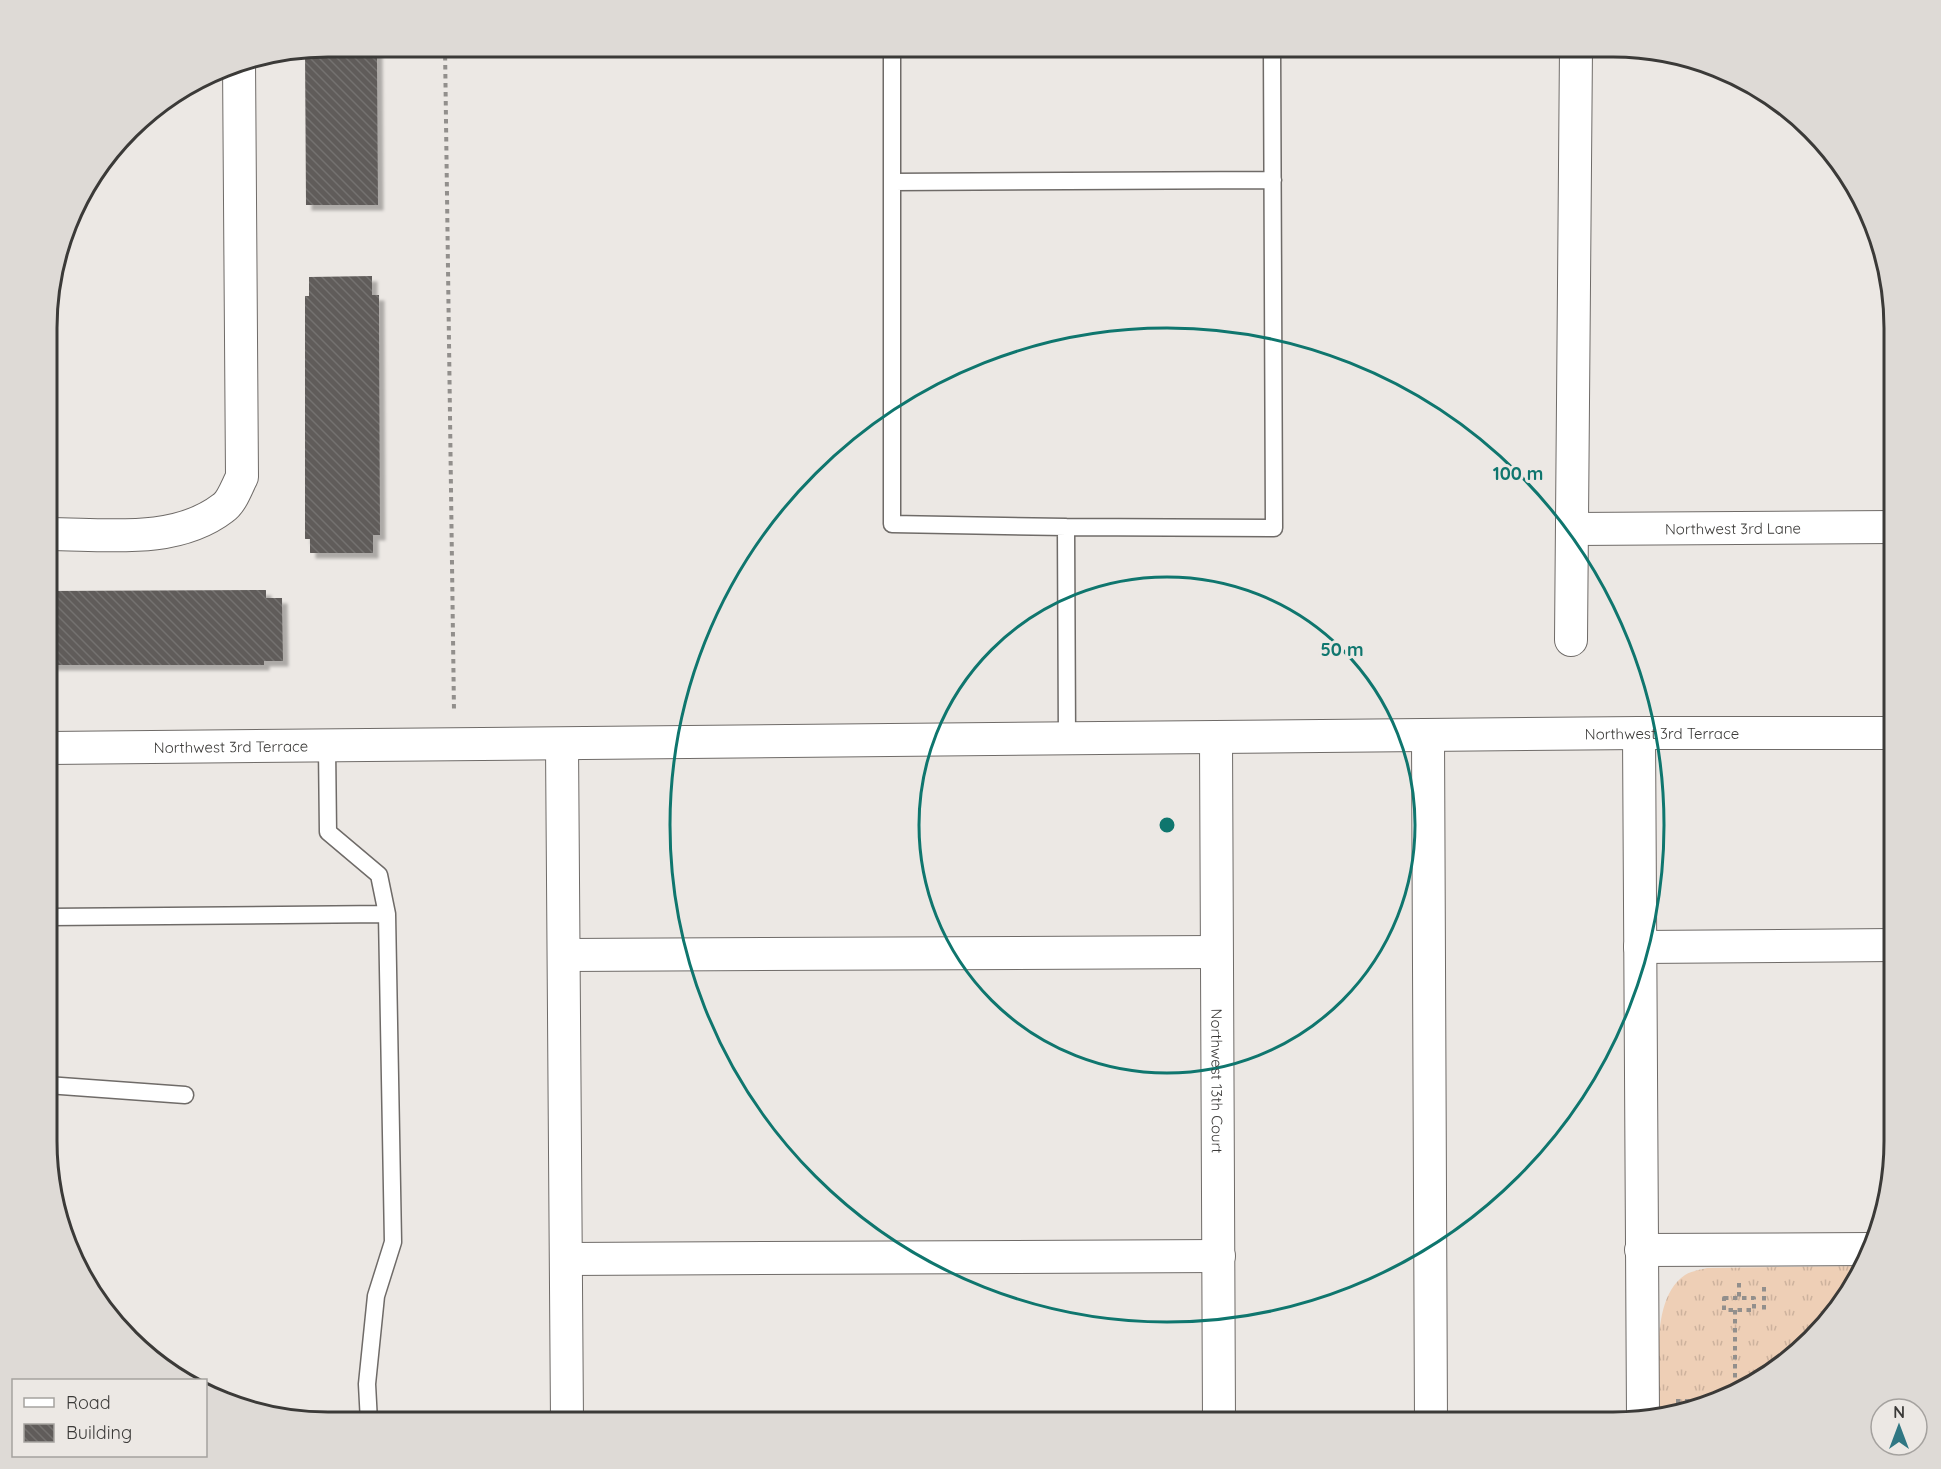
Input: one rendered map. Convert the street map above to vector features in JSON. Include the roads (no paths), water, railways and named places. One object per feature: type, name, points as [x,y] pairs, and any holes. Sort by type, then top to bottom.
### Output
[{"type":"street","points":[[1571,640],[1575,57]]},
{"type":"street","points":[[57,534],[158,534],[200,521],[225,507],[242,477],[240,71]]},
{"type":"street","name":"Northwest 3rd Lane","points":[[1573,530],[1884,527]]},
{"type":"street","points":[[1639,733],[1643,1410]]},
{"type":"street","name":"Northwest 3rd Terrace","points":[[57,748],[1216,739],[1639,733],[1884,733]]},
{"type":"street","points":[[1428,736],[1431,1412]]},
{"type":"street","name":"Northwest 13th Court","points":[[1216,739],[1219,1412]]},
{"type":"street","points":[[561,744],[567,1412]]},
{"type":"street","points":[[1640,947],[1884,945]]},
{"type":"street","points":[[564,955],[1216,952]]},
{"type":"street","points":[[1641,1250],[1862,1248]]},
{"type":"street","points":[[566,1259],[1219,1256]]},
{"type":"lane","points":[[892,57],[892,524],[1274,528],[1272,57]]},
{"type":"lane","points":[[892,182],[1273,180]]},
{"type":"lane","points":[[1066,527],[1067,740]]},
{"type":"lane","points":[[327,747],[328,832],[379,875],[387,914],[393,1242],[376,1296],[367,1384],[368,1412]]},
{"type":"lane","points":[[57,917],[387,914]]},
{"type":"lane","points":[[57,1086],[185,1095]]}]
